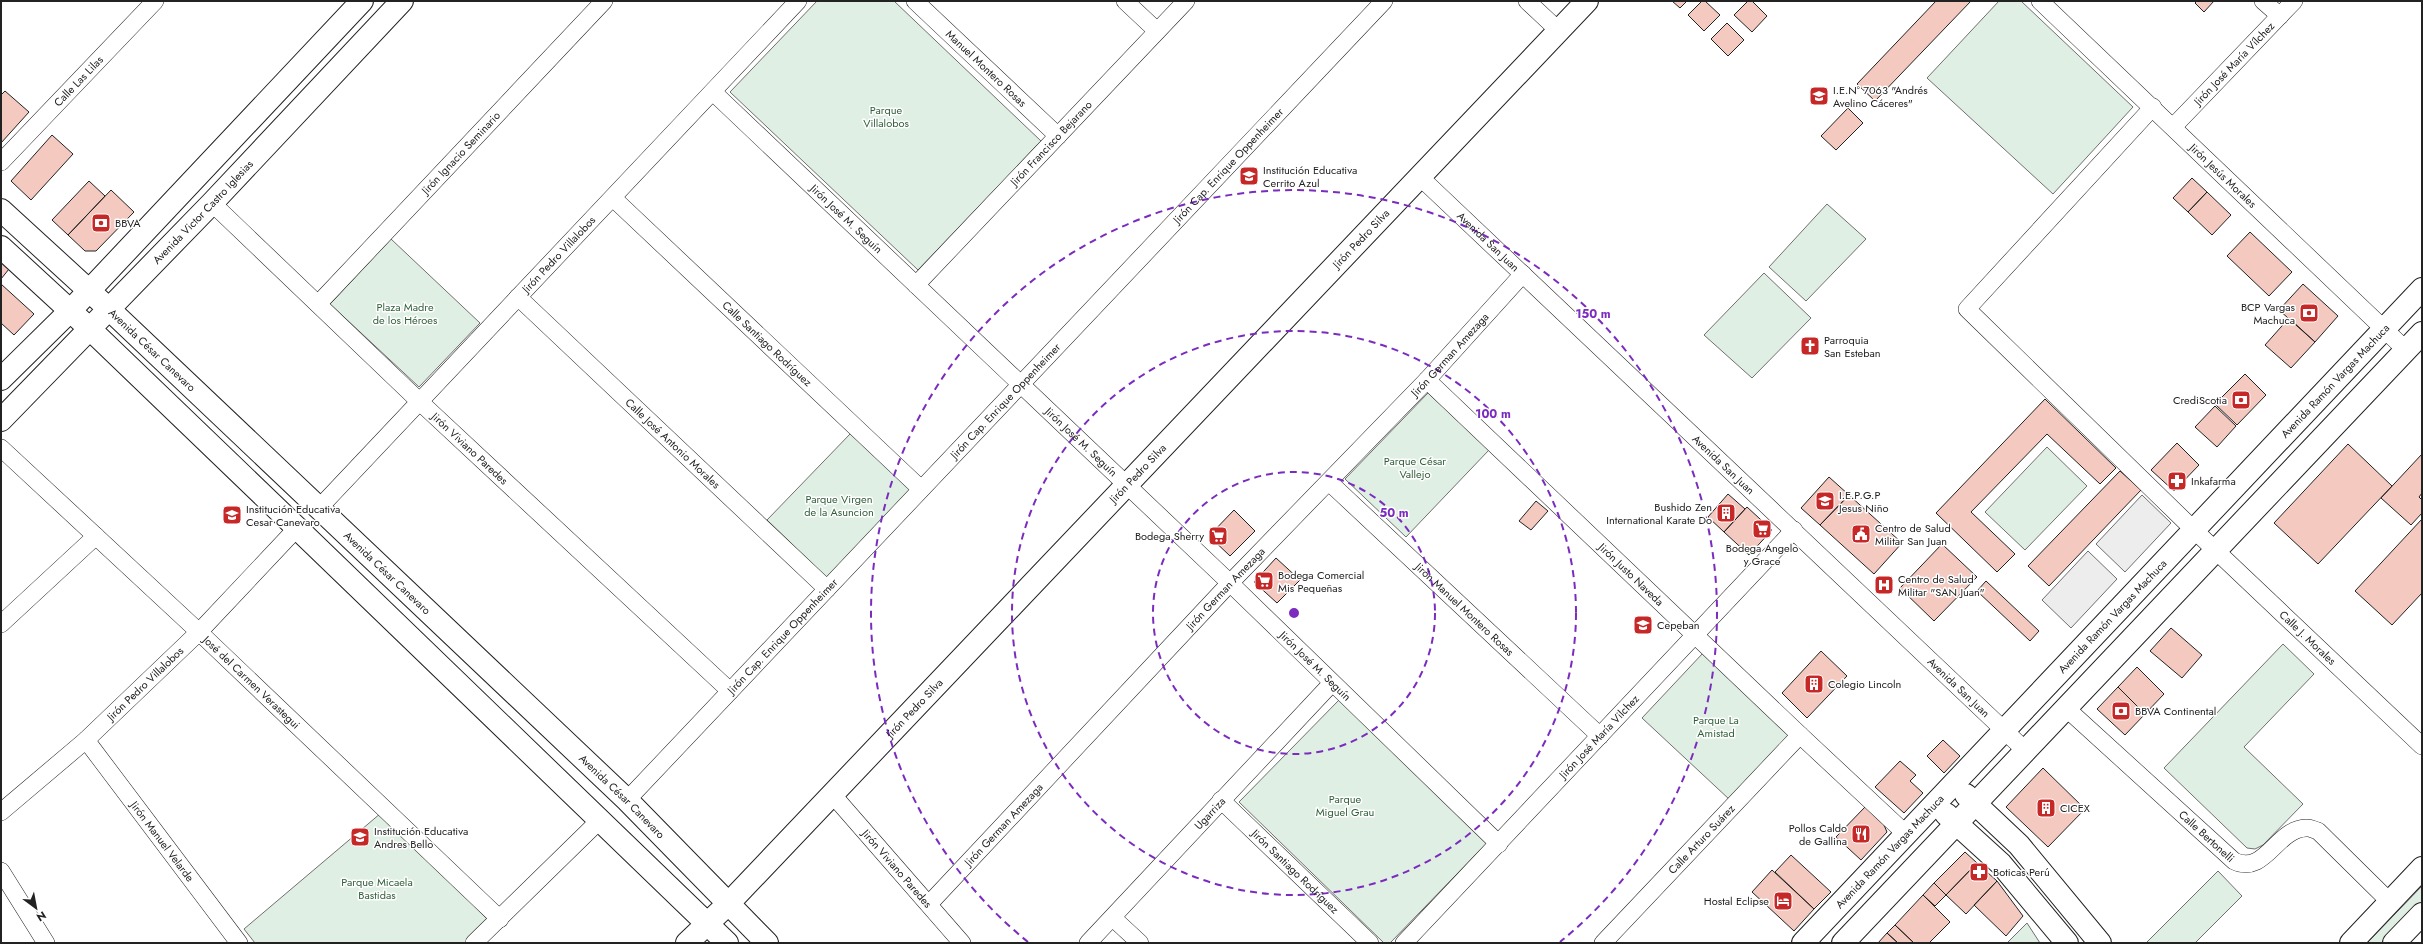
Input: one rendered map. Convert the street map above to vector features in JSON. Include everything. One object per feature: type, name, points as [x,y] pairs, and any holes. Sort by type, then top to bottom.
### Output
[{"type":"main road","name":"Avenida Victor Castro Iglesias","points":[[1,420],[212,203],[402,1]]},
{"type":"main road","name":"Jirón Pedro Silva","points":[[687,943],[728,904],[1587,1]]},
{"type":"main road","points":[[1,379],[88,291],[353,4]]},
{"type":"main road","name":"Avenida César Canevaro","points":[[1,210],[109,309],[627,800],[767,943]]},
{"type":"main road","points":[[1,247],[90,329],[601,819],[727,943]]},
{"type":"main road","name":"Avenida Ramón Vargas Machuca","points":[[1803,943],[1955,784],[2193,529],[2422,288]]},
{"type":"main road","points":[[1843,943],[2027,752],[2215,550],[2422,334]]},
{"type":"main road","points":[[1955,784],[2020,845],[2100,943]]},
{"type":"main road","points":[[1936,804],[2000,864],[2067,943]]},
{"type":"main road","points":[[2351,943],[2422,868]]},
{"type":"main road","points":[[2394,943],[2422,914]]},
{"type":"street","name":"Calle Las Lilas","points":[[1,162],[155,1]]},
{"type":"street","name":"Jirón Ignacio Seminario","points":[[318,304],[604,1]]},
{"type":"street","name":"Jirón Pedro Villalobos","points":[[319,508],[798,1]]},
{"type":"street","name":"Manuel Montero Rosas","points":[[915,1],[1058,136]]},
{"type":"street","points":[[1125,1],[1157,31]]},
{"type":"street","name":"Jirón Francisco Bejarano","points":[[916,285],[1186,1]]},
{"type":"street","name":"Jirón Cap. Enrique Oppenheimer","points":[[627,800],[1384,1]]},
{"type":"street","points":[[1527,1],[1559,30]]},
{"type":"street","name":"Jirón Jesús Morales","points":[[2040,1],[2153,107],[2406,350]]},
{"type":"street","points":[[2263,1],[2280,16]]},
{"type":"street","name":"Jirón José María Vílchez","points":[[2173,127],[2294,1]]},
{"type":"street","name":"Jirón José M. Seguín","points":[[713,92],[1230,583],[1499,844]]},
{"type":"street","name":"Calle J. Morales","points":[[2153,107],[1967,309],[2193,529],[2422,746]]},
{"type":"street","name":"Avenida San Juan","points":[[1420,177],[2027,752]]},
{"type":"street","name":"Calle Santiago Rodríguez","points":[[613,198],[921,490]]},
{"type":"street","name":"Jirón Viviano Paredes","points":[[212,203],[420,402],[730,691]]},
{"type":"street","name":"Jirón German Amezaga","points":[[929,904],[1230,583],[1427,380],[1523,274]]},
{"type":"street","name":"Calle José Antonio Morales","points":[[518,297],[827,589]]},
{"type":"street","name":"Jirón Justo Naveda","points":[[1427,380],[1695,636],[1906,834]]},
{"type":"street","name":"José del Carmen Verastegui","points":[[1,448],[199,632],[500,919]]},
{"type":"street","name":"Jirón Manuel Montero Rosas","points":[[1329,482],[1600,736]]},
{"type":"street","name":"Jirón Pedro Villalobos","points":[[1,812],[86,740],[199,632],[297,528]]},
{"type":"street","name":"Jirón José María Vilchez","points":[[1404,943],[1794,530]]},
{"type":"street","points":[[1,624],[96,536]]},
{"type":"street","name":"Ugarriza","points":[[1088,943],[1332,683]]},
{"type":"street","name":"Calle Bertonelli","points":[[2067,709],[2234,861],[2243,866],[2252,864],[2289,834],[2306,828],[2318,831],[2390,902]]},
{"type":"street","name":"Calle Arturo Suárez","points":[[1603,943],[1800,735]]},
{"type":"street","name":"Jirón Manuel Velarde","points":[[86,740],[240,943]]},
{"type":"street","name":"Jirón Viviano Paredes","points":[[832,794],[962,943]]},
{"type":"street","name":"Jirón Santiago Rodríguez","points":[[1221,800],[1370,943]]},
{"type":"street","points":[[474,943],[601,819]]},
{"type":"street","points":[[1,871],[46,943]]},
{"type":"street","points":[[1113,918],[1140,943]]},
{"type":"green space","name":"Parque Villalobos","points":[[817,1],[894,1],[1041,141],[918,270],[730,92]]},
{"type":"green space","points":[[1999,1],[2021,1],[2133,107],[2053,194],[1927,78]]},
{"type":"green space","points":[[1827,204],[1866,239],[1806,301],[1769,267]]},
{"type":"green space","name":"Plaza Madre de los Héroes","points":[[391,239],[480,323],[419,387],[330,304]]},
{"type":"green space","points":[[1764,273],[1811,318],[1752,378],[1704,335]]},
{"type":"green space","name":"Parque César Vallejo","points":[[1428,393],[1489,450],[1406,537],[1345,479]]},
{"type":"green space","name":"Parque Virgen de la Asuncion","points":[[851,433],[911,491],[827,578],[767,520]]},
{"type":"green space","points":[[2047,447],[2087,486],[2025,550],[1985,512]]},
{"type":"green space","points":[[2283,644],[2314,674],[2244,747],[2303,804],[2263,845],[2255,849],[2247,848],[2164,768]]},
{"type":"green space","name":"Parque La Amistad","points":[[1703,653],[1791,735],[1730,800],[1642,718]]},
{"type":"green space","name":"Parque Miguel Grau","points":[[1339,700],[1487,843],[1390,943],[1384,943],[1239,802]]},
{"type":"green space","name":"Parque Micaela Bastidas","points":[[381,813],[489,921],[465,943],[255,943],[244,929]]},
{"type":"green space","points":[[2218,871],[2242,896],[2195,943],[2146,943]]},
{"type":"green space","points":[[2422,886],[2422,907],[2387,943],[2367,943]]},
{"type":"green space","points":[[2027,923],[2040,943],[2007,943]]},
{"type":"shaded area","points":[[2142,495],[2171,523],[2125,572],[2096,544]]},
{"type":"shaded area","points":[[2088,551],[2117,579],[2071,628],[2042,600]]},
{"type":"building","points":[[1672,1],[1687,1],[1680,8]]},
{"type":"building","points":[[1702,1],[1705,1],[1720,15],[1704,31],[1688,15]]},
{"type":"building","points":[[1748,1],[1752,1],[1767,16],[1752,32],[1734,15]]},
{"type":"building","points":[[1936,1],[1971,1],[1875,101],[1857,84]]},
{"type":"building","points":[[2197,1],[2214,1],[2204,12],[2195,3]]},
{"type":"building","points":[[1727,23],[1744,40],[1728,56],[1711,39]]},
{"type":"building","points":[[5,91],[29,112],[1,143],[1,95]]},
{"type":"building","points":[[1848,108],[1863,123],[1836,150],[1821,136]]},
{"type":"building","points":[[52,135],[73,154],[31,200],[11,181]]},
{"type":"building","points":[[2192,178],[2207,192],[2188,212],[2173,198]]},
{"type":"building","points":[[89,181],[105,196],[68,235],[52,220]]},
{"type":"building","name":"BBVA","points":[[111,190],[134,212],[96,251],[85,251],[68,235]]},
{"type":"building","points":[[2207,192],[2231,215],[2212,235],[2188,212]]},
{"type":"building","points":[[2250,232],[2292,272],[2269,296],[2227,256]]},
{"type":"building","points":[[1,262],[9,269],[1,279]]},
{"type":"building","points":[[1,284],[34,314],[14,335],[1,323]]},
{"type":"building","name":"BCP Vargas Machuca","points":[[2303,284],[2338,316],[2315,342],[2279,310]]},
{"type":"building","points":[[2289,318],[2315,342],[2291,368],[2265,345]]},
{"type":"building","name":"CrediScotia","points":[[2245,374],[2266,395],[2237,425],[2215,404]]},
{"type":"building","points":[[2045,399],[2116,468],[2100,484],[2047,434],[1971,512],[2015,554],[1997,572],[1936,513]]},
{"type":"building","points":[[2215,406],[2236,426],[2217,447],[2195,427]]},
{"type":"building","points":[[2177,443],[2199,465],[2174,491],[2151,470]]},
{"type":"building","points":[[2348,444],[2392,486],[2318,564],[2274,523]]},
{"type":"building","points":[[2422,454],[2422,493],[2419,497],[2422,500],[2422,513],[2411,525],[2381,498]]},
{"type":"building","points":[[2120,471],[2141,490],[2049,586],[2028,566]]},
{"type":"building","name":"I.E.P.G.P Jesus Niño","points":[[1829,477],[1849,495],[1820,525],[1801,508]]},
{"type":"building","name":"Bushido Zen International Karate Do","points":[[1728,494],[1745,509],[1724,532],[1708,517]]},
{"type":"building","name":"Centro de Salud Militar San Juan","points":[[1849,495],[1902,543],[1874,574],[1820,525]]},
{"type":"building","points":[[1536,501],[1548,511],[1531,530],[1519,521]]},
{"type":"building","points":[[1747,507],[1772,530],[1749,555],[1724,532]]},
{"type":"building","points":[[1234,510],[1255,531],[1230,556],[1209,536]]},
{"type":"building","points":[[2422,519],[2422,593],[2392,625],[2355,591]]},
{"type":"building","points":[[1942,544],[1977,577],[1934,621],[1900,588]]},
{"type":"building","points":[[1276,558],[1300,580],[1277,603],[1254,582]]},
{"type":"building","points":[[1986,581],[2039,631],[2030,641],[1977,591]]},
{"type":"building","points":[[2171,628],[2202,655],[2182,678],[2150,651]]},
{"type":"building","name":"Colegio Lincoln","points":[[1821,651],[1847,676],[1807,718],[1782,693]]},
{"type":"building","points":[[2137,667],[2164,694],[2145,714],[2118,687]]},
{"type":"building","name":"BBVA Continental","points":[[2118,687],[2145,714],[2125,735],[2097,709]]},
{"type":"building","points":[[1943,740],[1960,756],[1944,773],[1927,756]]},
{"type":"building","points":[[1900,761],[1916,775],[1910,781],[1923,793],[1904,813],[1875,787]]},
{"type":"building","name":"CICEX","points":[[2043,768],[2085,809],[2048,847],[2006,807]]},
{"type":"building","name":"Pollos Caldo de Gallina","points":[[1865,807],[1884,825],[1887,832],[1861,860],[1836,837]]},
{"type":"building","points":[[1965,852],[1977,863],[1946,895],[1934,883]]},
{"type":"building","points":[[1791,855],[1831,892],[1814,909],[1775,872]]},
{"type":"building","points":[[1977,863],[1997,881],[1966,914],[1946,895]]},
{"type":"building","name":"Hostal Eclipse","points":[[1772,870],[1814,909],[1794,931],[1752,892]]},
{"type":"building","points":[[1997,881],[2023,916],[2006,936],[1974,905]]},
{"type":"building","points":[[1934,883],[1946,895],[1935,906],[1923,895]]},
{"type":"building","points":[[1923,895],[1950,922],[1929,943],[1914,943],[1895,925]]},
{"type":"building","points":[[1895,925],[1914,943],[1898,943],[1887,933]]},
{"type":"building","points":[[1887,933],[1898,943],[1878,943]]},
{"type":"place","name":"I.E.N° 7063 \"Andrés Avelino Cáceres\"","points":[[1819,96]]},
{"type":"place","name":"Institución Educativa Cerrito Azul","points":[[1249,176]]},
{"type":"place","name":"BBVA","points":[[101,223]]},
{"type":"place","name":"BCP Vargas Machuca","points":[[2309,313]]},
{"type":"place","name":"Parroquia San Esteban","points":[[1810,346]]},
{"type":"place","name":"CrediScotia","points":[[2241,400]]},
{"type":"place","name":"Inkafarma","points":[[2177,481]]},
{"type":"place","name":"I.E.P.G.P Jesus Niño","points":[[1825,501]]},
{"type":"place","name":"Bushido Zen International Karate Do","points":[[1726,513]]},
{"type":"place","name":"Institución Educativa Cesar Canevaro","points":[[232,515]]},
{"type":"place","name":"Bodega Angelo y Grace","points":[[1762,529]]},
{"type":"place","name":"Centro de Salud Militar San Juan","points":[[1861,534]]},
{"type":"place","name":"Bodega Sherry","points":[[1218,536]]},
{"type":"place","name":"Bodega Comercial Mis Pequeñas","points":[[1264,581]]},
{"type":"place","name":"Centro de Salud Militar \"SAN Juan\"","points":[[1884,585]]},
{"type":"place","name":"Cepeban","points":[[1643,625]]},
{"type":"place","name":"Colegio Lincoln","points":[[1814,684]]},
{"type":"place","name":"BBVA Continental","points":[[2121,711]]},
{"type":"place","name":"CICEX","points":[[2046,808]]},
{"type":"place","name":"Pollos Caldo de Gallina","points":[[1861,834]]},
{"type":"place","name":"Institución Educativa Andres Bello","points":[[360,837]]},
{"type":"place","name":"Boticas Perú","points":[[1979,872]]},
{"type":"place","name":"Hostal Eclipse","points":[[1783,901]]}]
